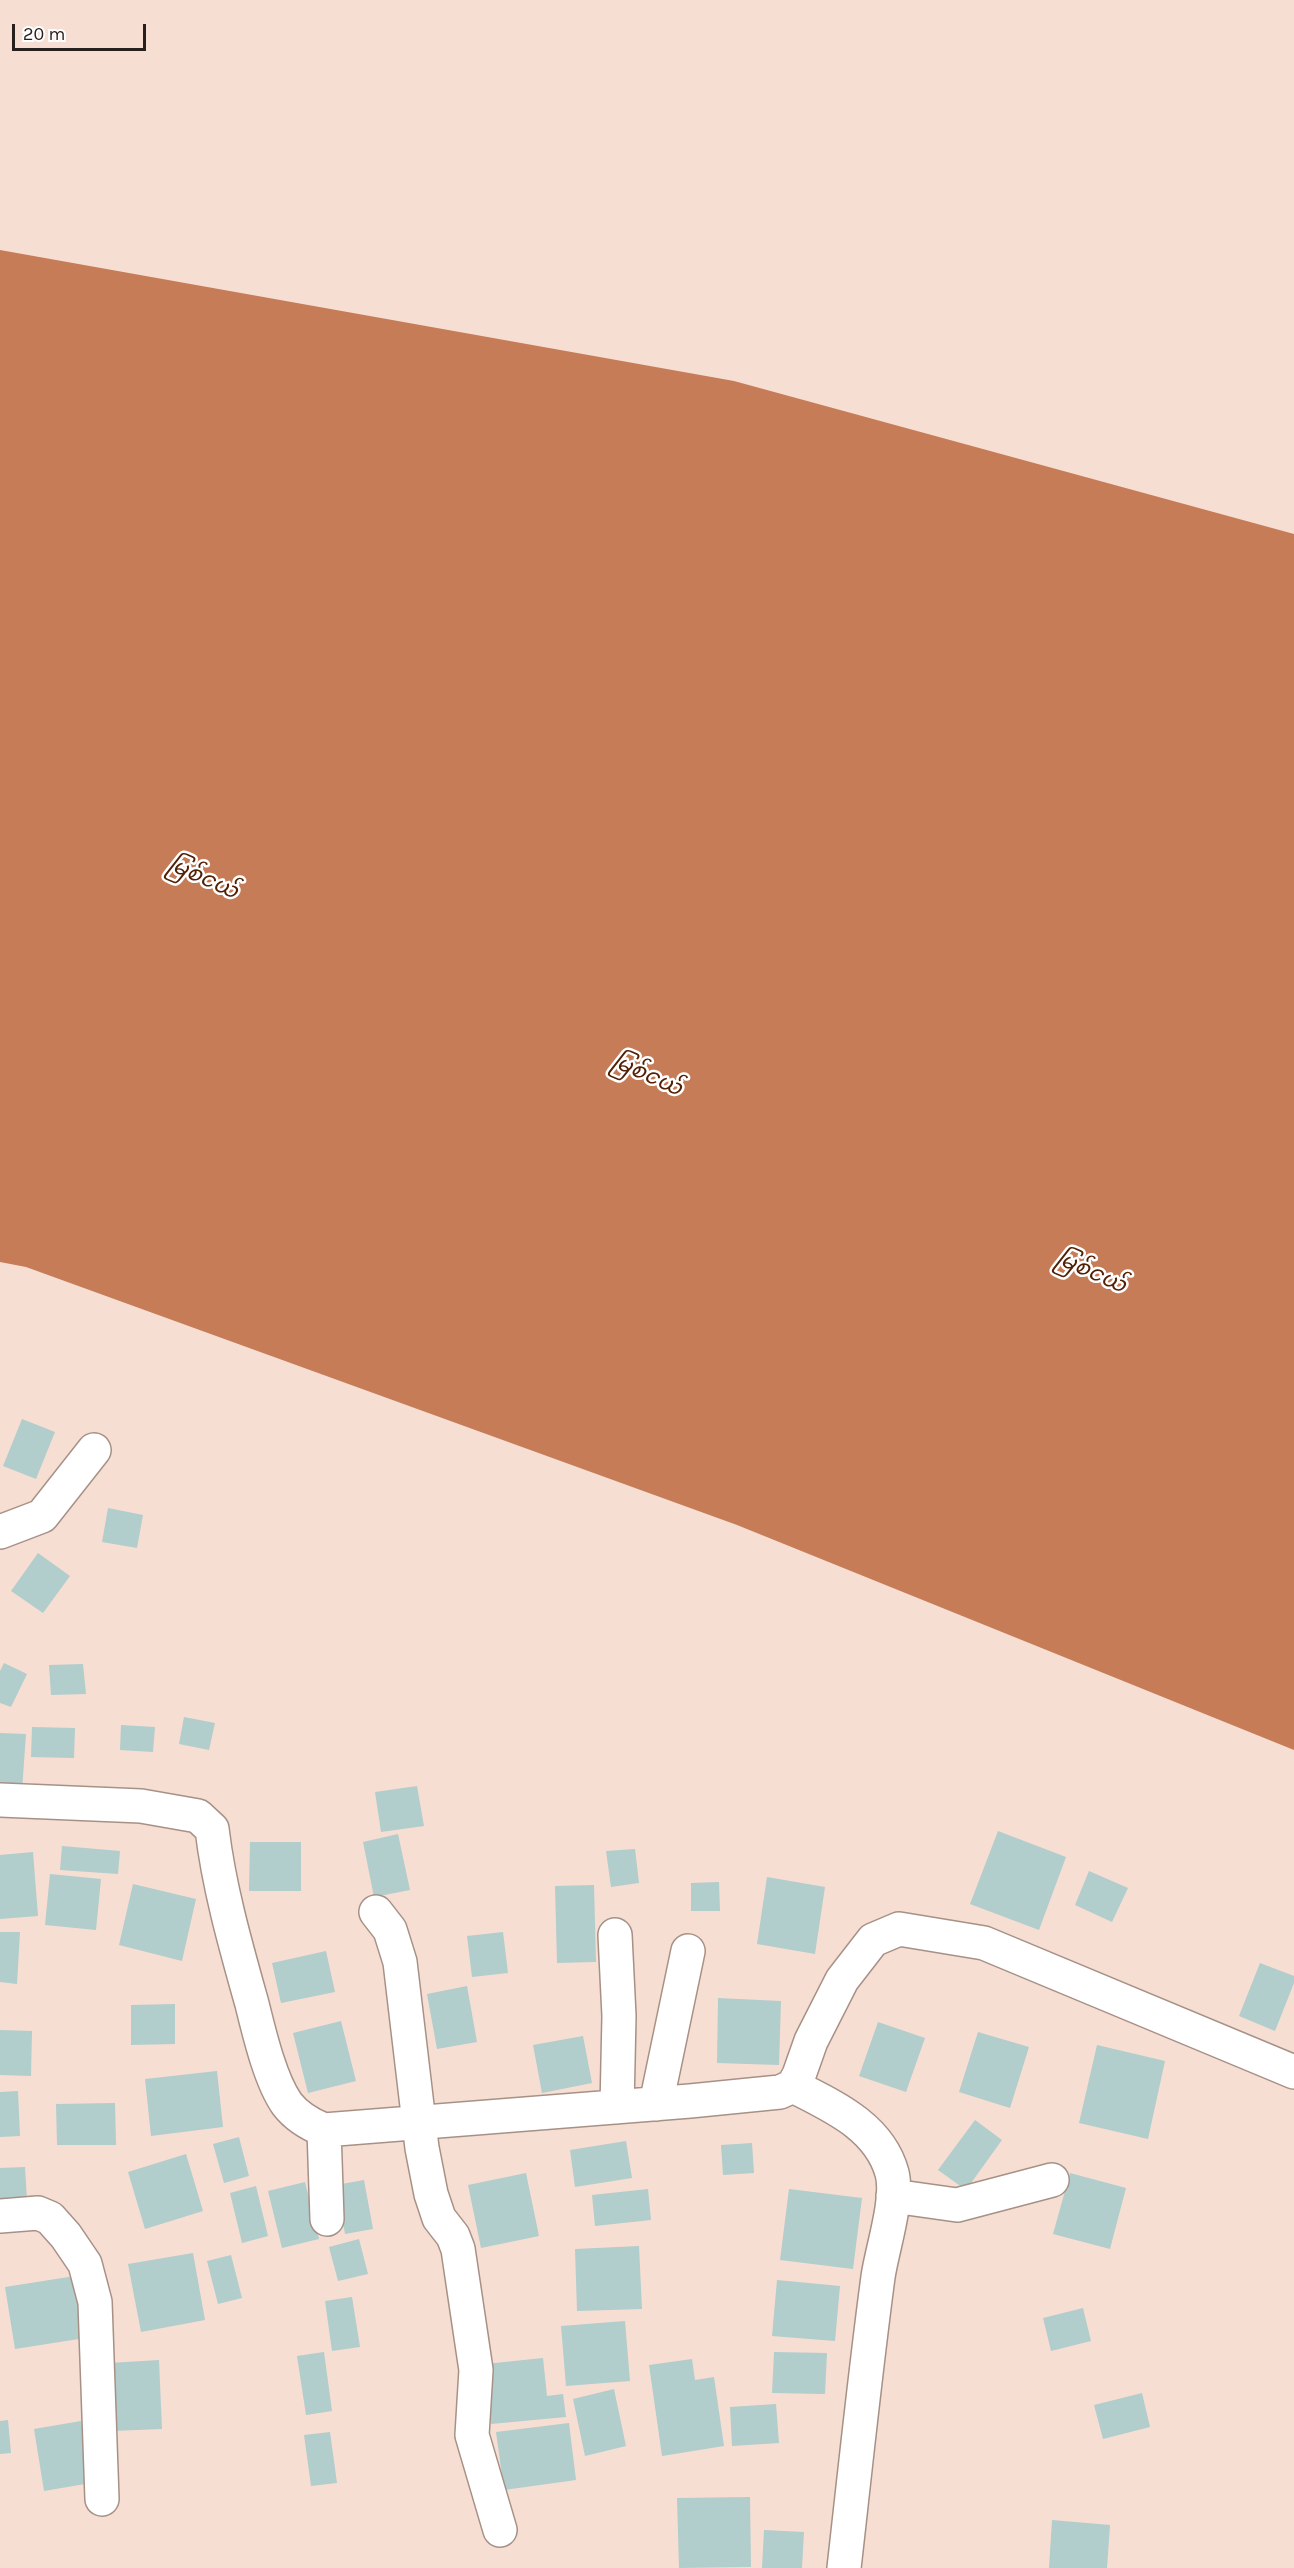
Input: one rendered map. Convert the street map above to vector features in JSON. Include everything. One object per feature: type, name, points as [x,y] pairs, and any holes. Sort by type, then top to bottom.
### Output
[{"type":"street","points":[[0,1532],[42,1516],[94,1450]]},
{"type":"street","points":[[0,1800],[141,1806],[198,1816],[212,1829],[234,1937],[265,2053],[286,2103],[304,2121],[324,2130],[780,2092],[793,2086],[811,2040],[842,1980],[873,1940],[899,1929],[984,1943],[1294,2073]]},
{"type":"street","points":[[376,1912],[390,1930],[400,1962],[422,2148],[431,2194],[439,2218],[453,2236],[458,2249],[476,2370],[472,2435],[500,2530]]},
{"type":"street","points":[[615,1935],[619,2016],[617,2107]]},
{"type":"street","points":[[657,2104],[688,1951]]},
{"type":"street","points":[[793,2086],[836,2109],[860,2126],[878,2142],[892,2174],[892,2196],[879,2274],[844,2568]]},
{"type":"street","points":[[324,2130],[327,2219]]},
{"type":"street","points":[[892,2196],[957,2205],[1052,2180]]},
{"type":"street","points":[[0,2216],[38,2213],[50,2218],[77,2250],[89,2275],[95,2302],[102,2499]]},
{"type":"water","name":"မြစ်ငယ်","points":[[0,250],[734,381],[1294,534],[1294,1750],[737,1525],[26,1267],[0,1262]]},
{"type":"building","points":[[22,1419],[55,1432],[36,1479],[3,1466]]},
{"type":"building","points":[[108,1508],[143,1515],[137,1548],[102,1542]]},
{"type":"building","points":[[38,1553],[70,1576],[43,1613],[11,1591]]},
{"type":"building","points":[[4,1663],[27,1674],[11,1707],[0,1703],[0,1671]]},
{"type":"building","points":[[83,1664],[86,1694],[51,1695],[49,1665]]},
{"type":"building","points":[[184,1717],[215,1723],[209,1750],[179,1744]]},
{"type":"building","points":[[121,1725],[155,1727],[153,1752],[120,1750]]},
{"type":"building","points":[[32,1727],[75,1728],[74,1758],[31,1757]]},
{"type":"building","points":[[0,1733],[26,1734],[22,1790],[0,1788]]},
{"type":"building","points":[[417,1786],[424,1826],[381,1832],[375,1792]]},
{"type":"building","points":[[998,1831],[1066,1857],[1039,1930],[970,1904]]},
{"type":"building","points":[[398,1834],[410,1890],[374,1897],[363,1842]]},
{"type":"building","points":[[250,1842],[301,1842],[301,1891],[249,1891]]},
{"type":"building","points":[[62,1846],[120,1851],[118,1874],[60,1870]]},
{"type":"building","points":[[635,1849],[639,1883],[611,1887],[606,1851]]},
{"type":"building","points":[[33,1852],[38,1916],[0,1919],[0,1855]]},
{"type":"building","points":[[1089,1871],[1128,1888],[1112,1922],[1075,1905]]},
{"type":"building","points":[[50,1874],[101,1879],[96,1930],[45,1925]]},
{"type":"building","points":[[767,1877],[825,1887],[815,1954],[757,1944]]},
{"type":"building","points":[[719,1882],[720,1911],[691,1911],[691,1883]]},
{"type":"building","points":[[133,1884],[196,1899],[182,1961],[119,1945]]},
{"type":"building","points":[[594,1885],[596,1962],[557,1963],[555,1886]]},
{"type":"building","points":[[0,1932],[20,1932],[17,1984],[0,1982]]},
{"type":"building","points":[[503,1932],[508,1973],[472,1977],[467,1936]]},
{"type":"building","points":[[326,1951],[335,1992],[281,2003],[272,1963]]},
{"type":"building","points":[[1260,1963],[1294,1976],[1294,1983],[1275,2031],[1239,2016]]},
{"type":"building","points":[[467,1986],[477,2042],[437,2049],[427,1994]]},
{"type":"building","points":[[718,1998],[781,2001],[779,2065],[717,2063]]},
{"type":"building","points":[[175,2004],[175,2044],[131,2045],[131,2005]]},
{"type":"building","points":[[341,2021],[356,2081],[308,2093],[293,2033]]},
{"type":"building","points":[[878,2022],[925,2038],[906,2092],[859,2076]]},
{"type":"building","points":[[0,2030],[32,2031],[31,2076],[0,2075]]},
{"type":"building","points":[[978,2032],[1029,2047],[1010,2108],[959,2092]]},
{"type":"building","points":[[583,2036],[592,2083],[542,2093],[533,2045]]},
{"type":"building","points":[[1097,2045],[1165,2061],[1148,2139],[1079,2123]]},
{"type":"building","points":[[217,2071],[223,2127],[151,2136],[145,2079]]},
{"type":"building","points":[[18,2091],[20,2136],[0,2137],[0,2092]]},
{"type":"building","points":[[115,2103],[116,2145],[57,2145],[56,2104]]},
{"type":"building","points":[[975,2120],[1002,2140],[966,2190],[938,2170]]},
{"type":"building","points":[[239,2137],[249,2176],[224,2183],[213,2144]]},
{"type":"building","points":[[626,2141],[632,2178],[575,2187],[570,2150]]},
{"type":"building","points":[[752,2143],[754,2173],[723,2175],[721,2145]]},
{"type":"building","points":[[186,2154],[203,2211],[145,2229],[128,2172]]},
{"type":"building","points":[[25,2167],[27,2200],[0,2201],[0,2168]]},
{"type":"building","points":[[526,2173],[539,2236],[481,2248],[468,2185]]},
{"type":"building","points":[[1070,2173],[1126,2188],[1110,2249],[1053,2234]]},
{"type":"building","points":[[364,2180],[373,2229],[345,2234],[336,2185]]},
{"type":"building","points":[[305,2182],[319,2239],[282,2248],[268,2191]]},
{"type":"building","points":[[256,2186],[268,2236],[242,2243],[230,2193]]},
{"type":"building","points":[[648,2189],[651,2220],[595,2226],[592,2195]]},
{"type":"building","points":[[789,2189],[862,2198],[853,2269],[780,2260]]},
{"type":"building","points":[[359,2239],[368,2274],[338,2281],[329,2247]]},
{"type":"building","points":[[639,2246],[642,2309],[577,2311],[575,2249]]},
{"type":"building","points":[[193,2253],[205,2320],[141,2332],[128,2264]]},
{"type":"building","points":[[231,2255],[242,2298],[218,2304],[207,2261]]},
{"type":"building","points":[[75,2276],[85,2338],[15,2349],[5,2287]]},
{"type":"building","points":[[777,2280],[840,2286],[835,2341],[772,2336]]},
{"type":"building","points":[[352,2297],[360,2347],[332,2351],[325,2301]]},
{"type":"building","points":[[1083,2308],[1091,2341],[1051,2351],[1043,2318]]},
{"type":"building","points":[[625,2321],[630,2381],[566,2386],[561,2326]]},
{"type":"building","points":[[324,2352],[332,2411],[306,2415],[297,2356]]},
{"type":"building","points":[[774,2352],[827,2353],[825,2394],[772,2393]]},
{"type":"building","points":[[543,2358],[547,2396],[563,2394],[566,2417],[491,2424],[485,2364]]},
{"type":"building","points":[[692,2359],[695,2380],[714,2377],[724,2446],[662,2456],[649,2365]]},
{"type":"building","points":[[159,2360],[162,2429],[112,2431],[109,2363]]},
{"type":"building","points":[[614,2389],[626,2446],[585,2456],[573,2399]]},
{"type":"building","points":[[1142,2393],[1150,2427],[1103,2439],[1094,2405]]},
{"type":"building","points":[[776,2404],[779,2443],[732,2446],[730,2407]]},
{"type":"building","points":[[8,2420],[11,2453],[0,2454],[0,2421]]},
{"type":"building","points":[[81,2421],[91,2483],[44,2491],[34,2429]]},
{"type":"building","points":[[569,2423],[576,2480],[504,2490],[496,2432]]},
{"type":"building","points":[[330,2432],[337,2483],[311,2486],[304,2435]]},
{"type":"building","points":[[750,2497],[751,2567],[679,2568],[677,2498]]},
{"type":"building","points":[[1052,2520],[1110,2525],[1107,2568],[1049,2568]]},
{"type":"building","points":[[764,2530],[804,2532],[802,2568],[762,2568]]}]
